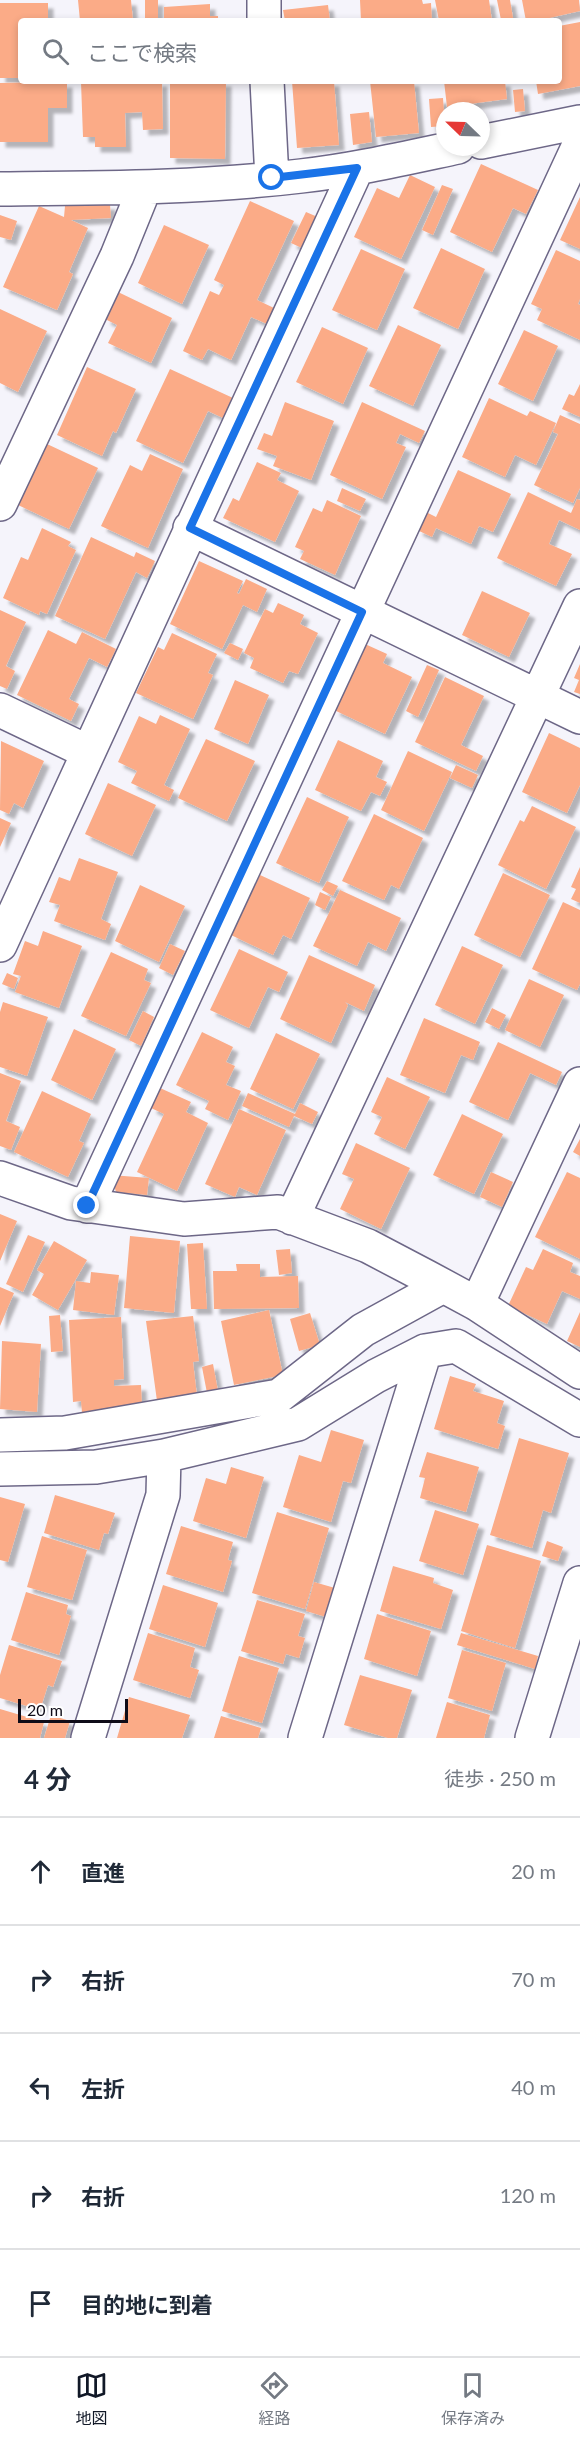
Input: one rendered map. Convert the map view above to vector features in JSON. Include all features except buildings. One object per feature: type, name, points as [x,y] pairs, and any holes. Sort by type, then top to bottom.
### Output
[{"type":"street","points":[[264,0],[264,18]]},
{"type":"street","points":[[267,84],[272,178]]},
{"type":"street","points":[[490,140],[580,122]]},
{"type":"street","points":[[87,1206],[580,142]]},
{"type":"street","points":[[0,189],[145,187],[272,178],[357,168],[436,152]]},
{"type":"street","points":[[0,945],[357,168]]},
{"type":"street","points":[[0,504],[117,256],[145,187]]},
{"type":"street","points":[[190,528],[580,717]]},
{"type":"street","points":[[292,1218],[580,606]]},
{"type":"street","points":[[0,710],[88,752]]},
{"type":"street","points":[[477,1304],[580,1084]]},
{"type":"street","points":[[0,1178],[71,1203],[184,1219],[278,1212],[368,1246],[477,1304],[580,1372]]},
{"type":"street","points":[[0,1435],[65,1433],[279,1396],[363,1330],[443,1286]]},
{"type":"street","points":[[0,1469],[96,1467],[164,1456],[297,1425],[376,1376],[425,1351],[456,1346],[580,1420]]},
{"type":"street","points":[[305,1738],[425,1351]]},
{"type":"street","points":[[88,1738],[163,1495],[164,1456]]},
{"type":"street","points":[[532,1738],[580,1583]]},
{"type":"route","points":[[87,1206],[362,612],[190,528],[357,168],[272,178]]}]
